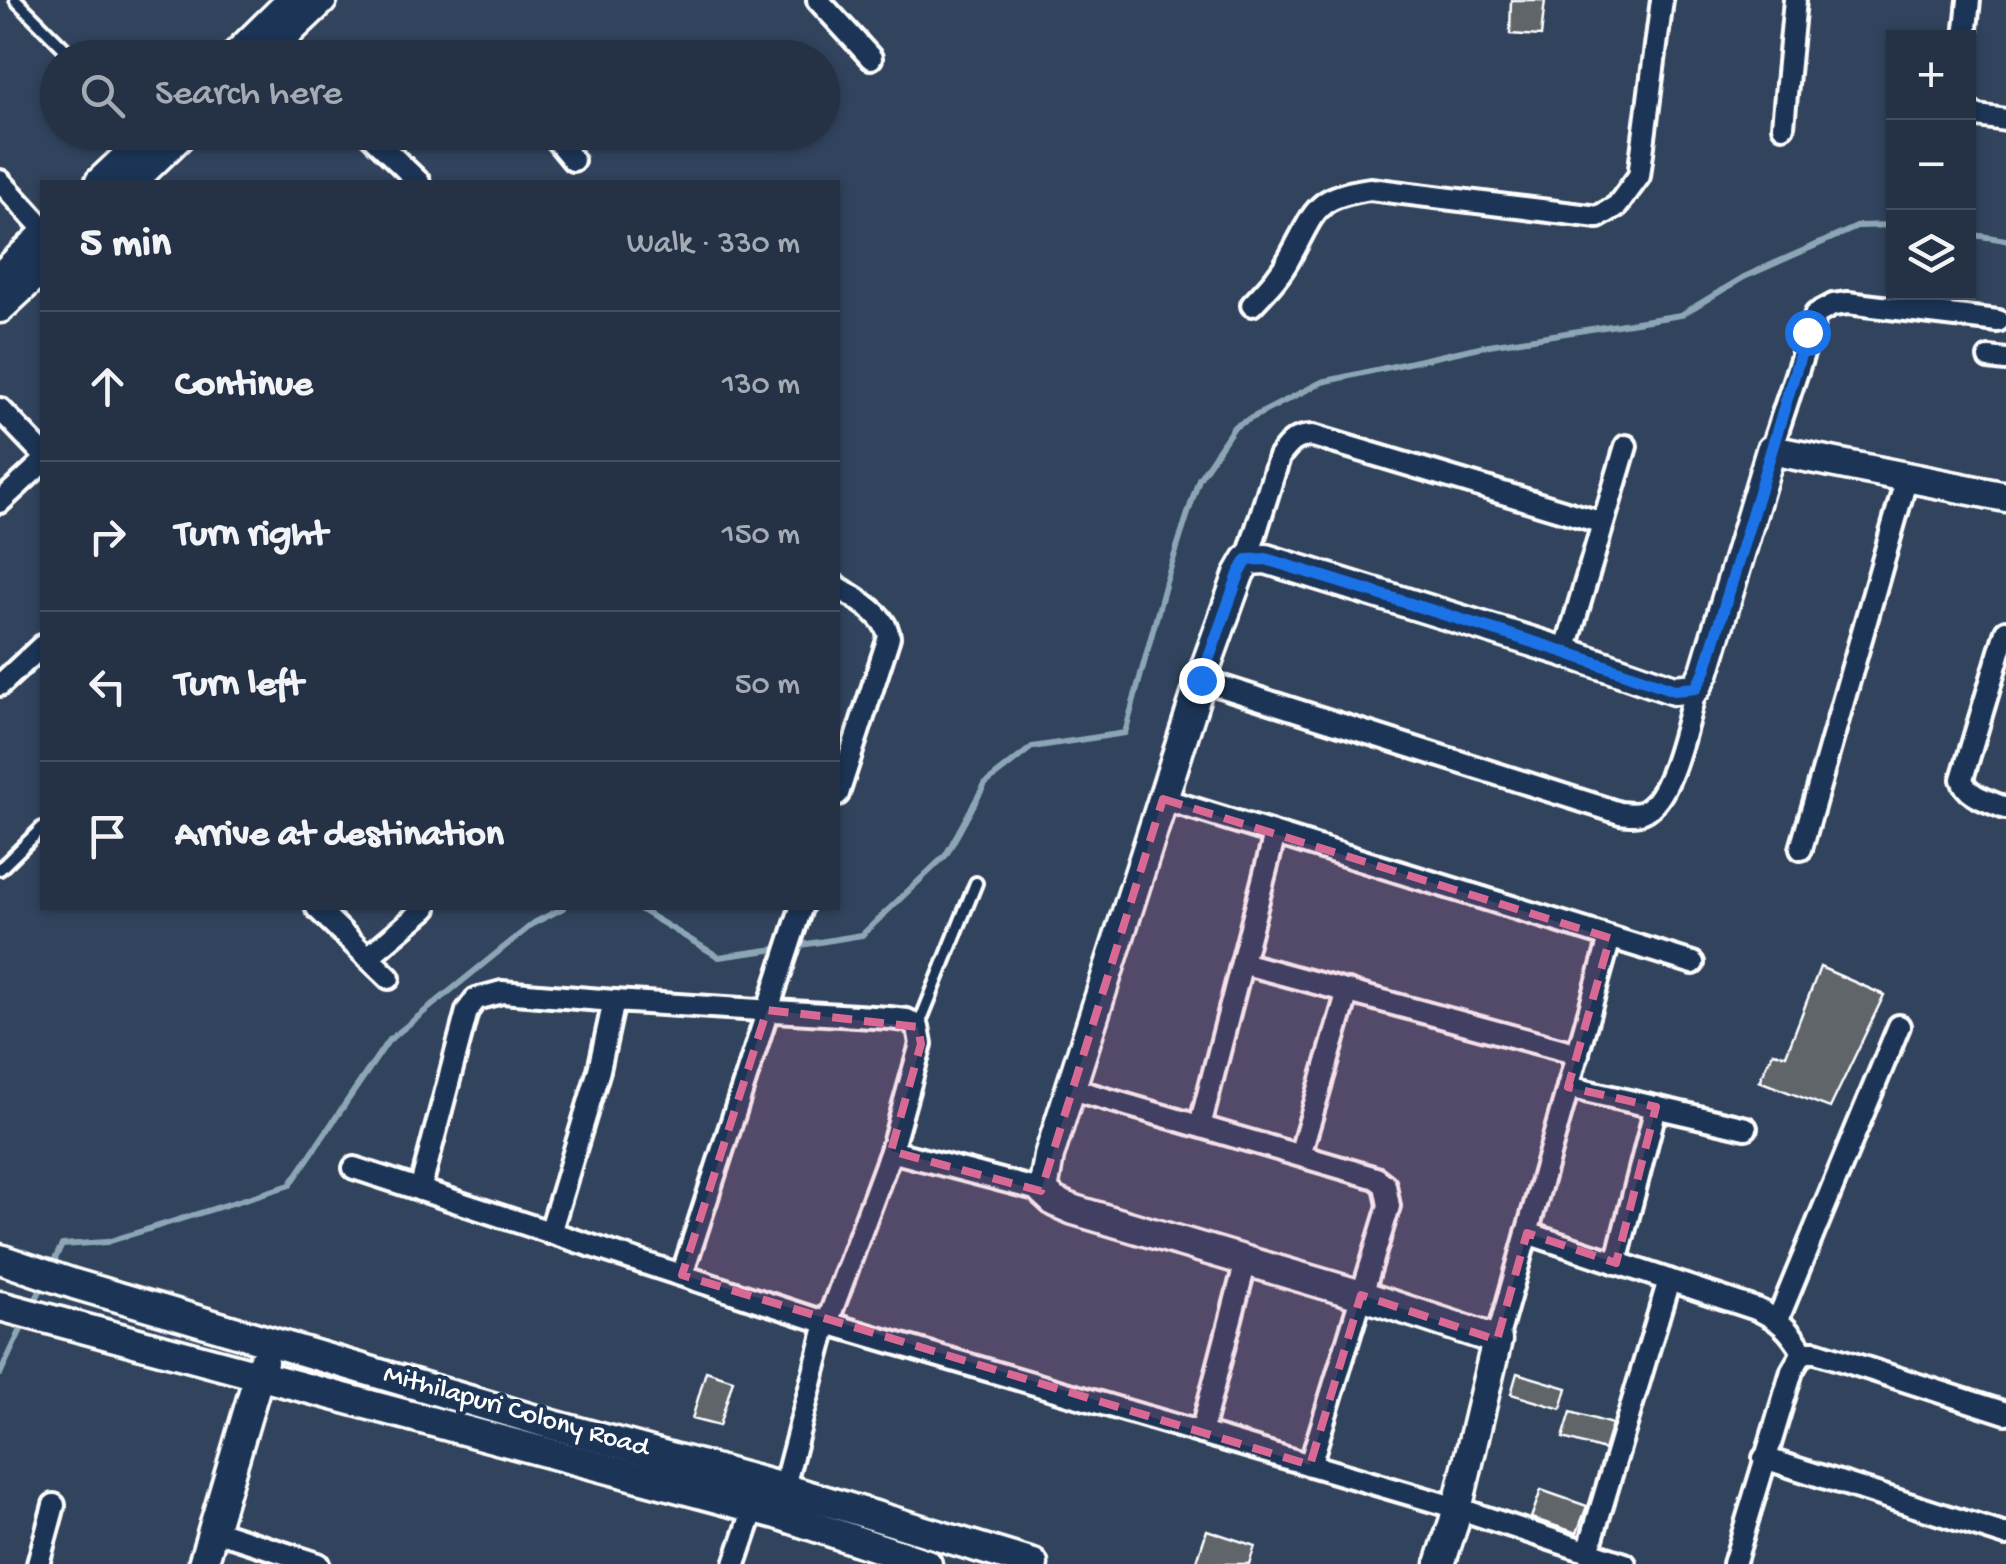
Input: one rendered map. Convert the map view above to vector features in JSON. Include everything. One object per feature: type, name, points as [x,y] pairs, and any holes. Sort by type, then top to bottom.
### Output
[{"type":"street","points":[[251,40],[292,0]]},
{"type":"street","points":[[287,40],[322,0]]},
{"type":"street","points":[[818,0],[871,58]]},
{"type":"street","points":[[1252,305],[1275,282],[1314,210],[1341,193],[1370,189],[1598,217],[1616,206],[1639,176],[1662,0]]},
{"type":"street","points":[[1783,126],[1796,0]]},
{"type":"street","points":[[1966,30],[1969,0]]},
{"type":"street","points":[[1976,115],[2006,120]]},
{"type":"street","points":[[102,180],[133,150]]},
{"type":"street","points":[[134,180],[165,150]]},
{"type":"street","points":[[390,150],[417,180]]},
{"type":"street","points":[[565,150],[573,160]]},
{"type":"street","points":[[0,182],[40,225]]},
{"type":"street","points":[[0,277],[40,239]]},
{"type":"street","points":[[0,308],[40,270]]},
{"type":"street","points":[[1201,680],[1620,813],[1640,814],[1655,804],[1665,790],[1816,314],[1848,303],[1998,321]]},
{"type":"street","points":[[0,409],[40,451]]},
{"type":"street","points":[[1043,1191],[1048,1156],[1201,680],[1247,560],[1279,456],[1289,442],[1300,436],[1331,441],[1603,524]]},
{"type":"street","points":[[1565,652],[1626,446]]},
{"type":"street","points":[[1771,450],[2006,496]]},
{"type":"street","points":[[0,502],[40,465]]},
{"type":"street","points":[[1802,848],[1907,477]]},
{"type":"street","points":[[1247,560],[1266,559],[1674,690],[1696,688]]},
{"type":"street","points":[[840,588],[881,618],[890,637],[846,738],[840,780]]},
{"type":"street","points":[[2005,808],[1971,793],[1962,780],[2006,631]]},
{"type":"street","points":[[0,685],[40,648]]},
{"type":"street","points":[[1163,800],[1693,963]]},
{"type":"street","points":[[1200,1126],[1275,834]]},
{"type":"street","points":[[318,910],[388,978]]},
{"type":"street","points":[[368,958],[424,910]]},
{"type":"street","points":[[682,1276],[800,910]]},
{"type":"street","points":[[1440,1564],[1497,1340],[1610,938]]},
{"type":"street","points":[[1242,963],[1578,1054]]},
{"type":"street","points":[[1300,1155],[1348,992]]},
{"type":"street","points":[[420,1190],[468,1012],[476,999],[487,993],[889,1018],[907,1020],[918,1027],[921,1044],[891,1151],[827,1323],[771,1503],[735,1564]]},
{"type":"street","points":[[550,1233],[599,1070],[614,1002]]},
{"type":"street","points":[[1778,1319],[1898,1026]]},
{"type":"street","points":[[1568,1087],[1746,1128]]},
{"type":"street","points":[[1072,1089],[1376,1178],[1385,1185],[1389,1206],[1310,1465]]},
{"type":"street","points":[[1616,1262],[1656,1108]]},
{"type":"street","points":[[891,1151],[1043,1191],[1055,1202],[1074,1210],[1497,1340]]},
{"type":"street","points":[[354,1168],[827,1323],[1457,1508],[1624,1564]]},
{"type":"street","points":[[1527,1234],[1778,1319],[1802,1352]]},
{"type":"street","name":"Mithilapuri Colony Road","points":[[2,1259],[74,1284],[553,1425],[771,1503],[915,1562]]},
{"type":"street","points":[[1202,1433],[1246,1261]]},
{"type":"street","points":[[1588,1552],[1669,1280]]},
{"type":"street","name":"Mithilapuri Colony Road","points":[[0,1306],[258,1376],[1033,1564]]},
{"type":"street","points":[[203,1564],[270,1340]]},
{"type":"street","points":[[1802,1352],[1816,1352],[2006,1413]]},
{"type":"street","points":[[1734,1564],[1764,1458],[1802,1352]]},
{"type":"street","points":[[1764,1458],[2006,1536]]},
{"type":"street","points":[[38,1564],[54,1505]]},
{"type":"street","points":[[213,1530],[318,1564]]},
{"type":"lane","points":[[16,0],[56,40]]},
{"type":"lane","points":[[0,869],[40,830]]},
{"type":"lane","points":[[918,1027],[976,883]]},
{"type":"highlighted area","points":[[1163,799],[1610,938],[1568,1087],[1656,1107],[1616,1263],[1527,1233],[1497,1340],[1361,1295],[1310,1465],[682,1275],[767,1010],[918,1027],[921,1044],[891,1151],[1041,1191]]},
{"type":"building","points":[[1511,0],[1545,0],[1541,36],[1510,34]]},
{"type":"building","points":[[1820,967],[1884,995],[1830,1108],[1759,1081],[1773,1052],[1786,1055]]},
{"type":"building","points":[[706,1371],[733,1380],[719,1426],[692,1419]]},
{"type":"building","points":[[1517,1373],[1567,1388],[1561,1409],[1511,1394]]},
{"type":"building","points":[[1571,1412],[1612,1424],[1604,1450],[1563,1438]]},
{"type":"building","points":[[1541,1490],[1587,1506],[1577,1533],[1531,1518]]},
{"type":"building","points":[[1207,1530],[1255,1546],[1249,1564],[1196,1564]]},
{"type":"waterway","points":[[795,946],[862,935],[946,855],[985,784],[1032,747],[1125,733],[1199,479],[1234,427],[1322,382],[1489,345],[1681,315],[1744,277],[1859,226],[1886,225]]},
{"type":"waterway","points":[[1976,235],[2006,240]]},
{"type":"waterway","points":[[50,1269],[62,1245],[107,1242],[290,1185],[388,1041],[534,923],[559,910]]},
{"type":"waterway","points":[[641,910],[719,957],[783,948]]},
{"type":"waterway","points":[[33,1305],[45,1281]]},
{"type":"waterway","points":[[0,1374],[25,1321]]},
{"type":"route","points":[[1201,680],[1239,574],[1247,560],[1266,559],[1674,690],[1696,688],[1705,671],[1807,332]]}]
